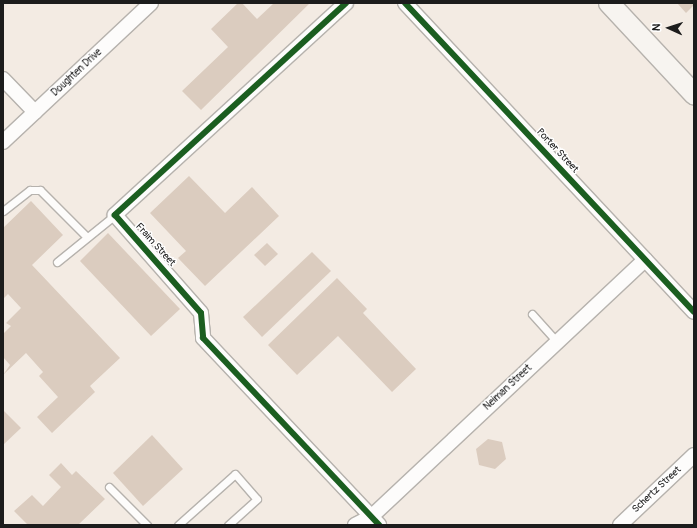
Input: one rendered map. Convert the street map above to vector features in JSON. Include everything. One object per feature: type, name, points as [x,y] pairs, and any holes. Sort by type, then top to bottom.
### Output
[{"type":"street","name":"Doughten Drive","points":[[3,142],[151,3]]},
{"type":"street","points":[[114,215],[346,3]]},
{"type":"street","name":"Porter Street","points":[[405,3],[694,312]]},
{"type":"street","points":[[609,3],[694,94]]},
{"type":"street","points":[[3,79],[35,112]]},
{"type":"street","name":"Fraim Street","points":[[114,215],[201,313],[203,338],[372,522]]},
{"type":"street","name":"Neiman Street","points":[[355,525],[372,522],[557,342],[645,260]]},
{"type":"street","name":"Schertz Street","points":[[620,525],[694,456]]},
{"type":"lane","points":[[3,211],[30,190],[40,190],[87,237]]},
{"type":"lane","points":[[57,262],[114,215]]},
{"type":"lane","points":[[532,314],[557,342]]},
{"type":"lane","points":[[178,525],[235,474],[257,499],[228,525]]},
{"type":"lane","points":[[109,487],[147,525]]},
{"type":"building","points":[[238,3],[242,3],[257,19],[274,3],[310,3],[201,110],[182,91],[228,47],[211,29]]},
{"type":"building","points":[[677,3],[694,3],[694,5],[686,13]]},
{"type":"building","points":[[189,176],[225,213],[252,187],[279,216],[205,286],[178,258],[186,251],[150,213]]},
{"type":"building","points":[[31,201],[63,235],[32,265],[120,358],[90,386],[95,392],[52,433],[37,417],[58,397],[39,376],[43,372],[26,353],[3,375],[10,365],[3,357],[3,334],[11,326],[6,323],[21,308],[8,294],[3,299],[3,228]]},
{"type":"building","points":[[108,233],[180,309],[151,336],[80,261]]},
{"type":"building","points":[[267,243],[278,254],[265,266],[254,255]]},
{"type":"building","points":[[312,252],[331,271],[262,337],[243,317]]},
{"type":"building","points":[[337,278],[367,309],[363,313],[416,369],[392,392],[338,336],[297,375],[268,345]]},
{"type":"building","points":[[3,410],[21,428],[3,445]]},
{"type":"building","points":[[152,435],[183,469],[143,506],[113,473]]},
{"type":"building","points":[[488,439],[502,442],[506,459],[495,469],[479,465],[476,449]]},
{"type":"building","points":[[61,463],[72,475],[76,471],[105,499],[78,525],[28,525],[14,511],[32,495],[43,506],[61,487],[49,475]]},
{"type":"cycle path","points":[[346,3],[115,215],[201,313],[203,338],[379,525]]},
{"type":"cycle path","points":[[405,3],[694,312]]}]
